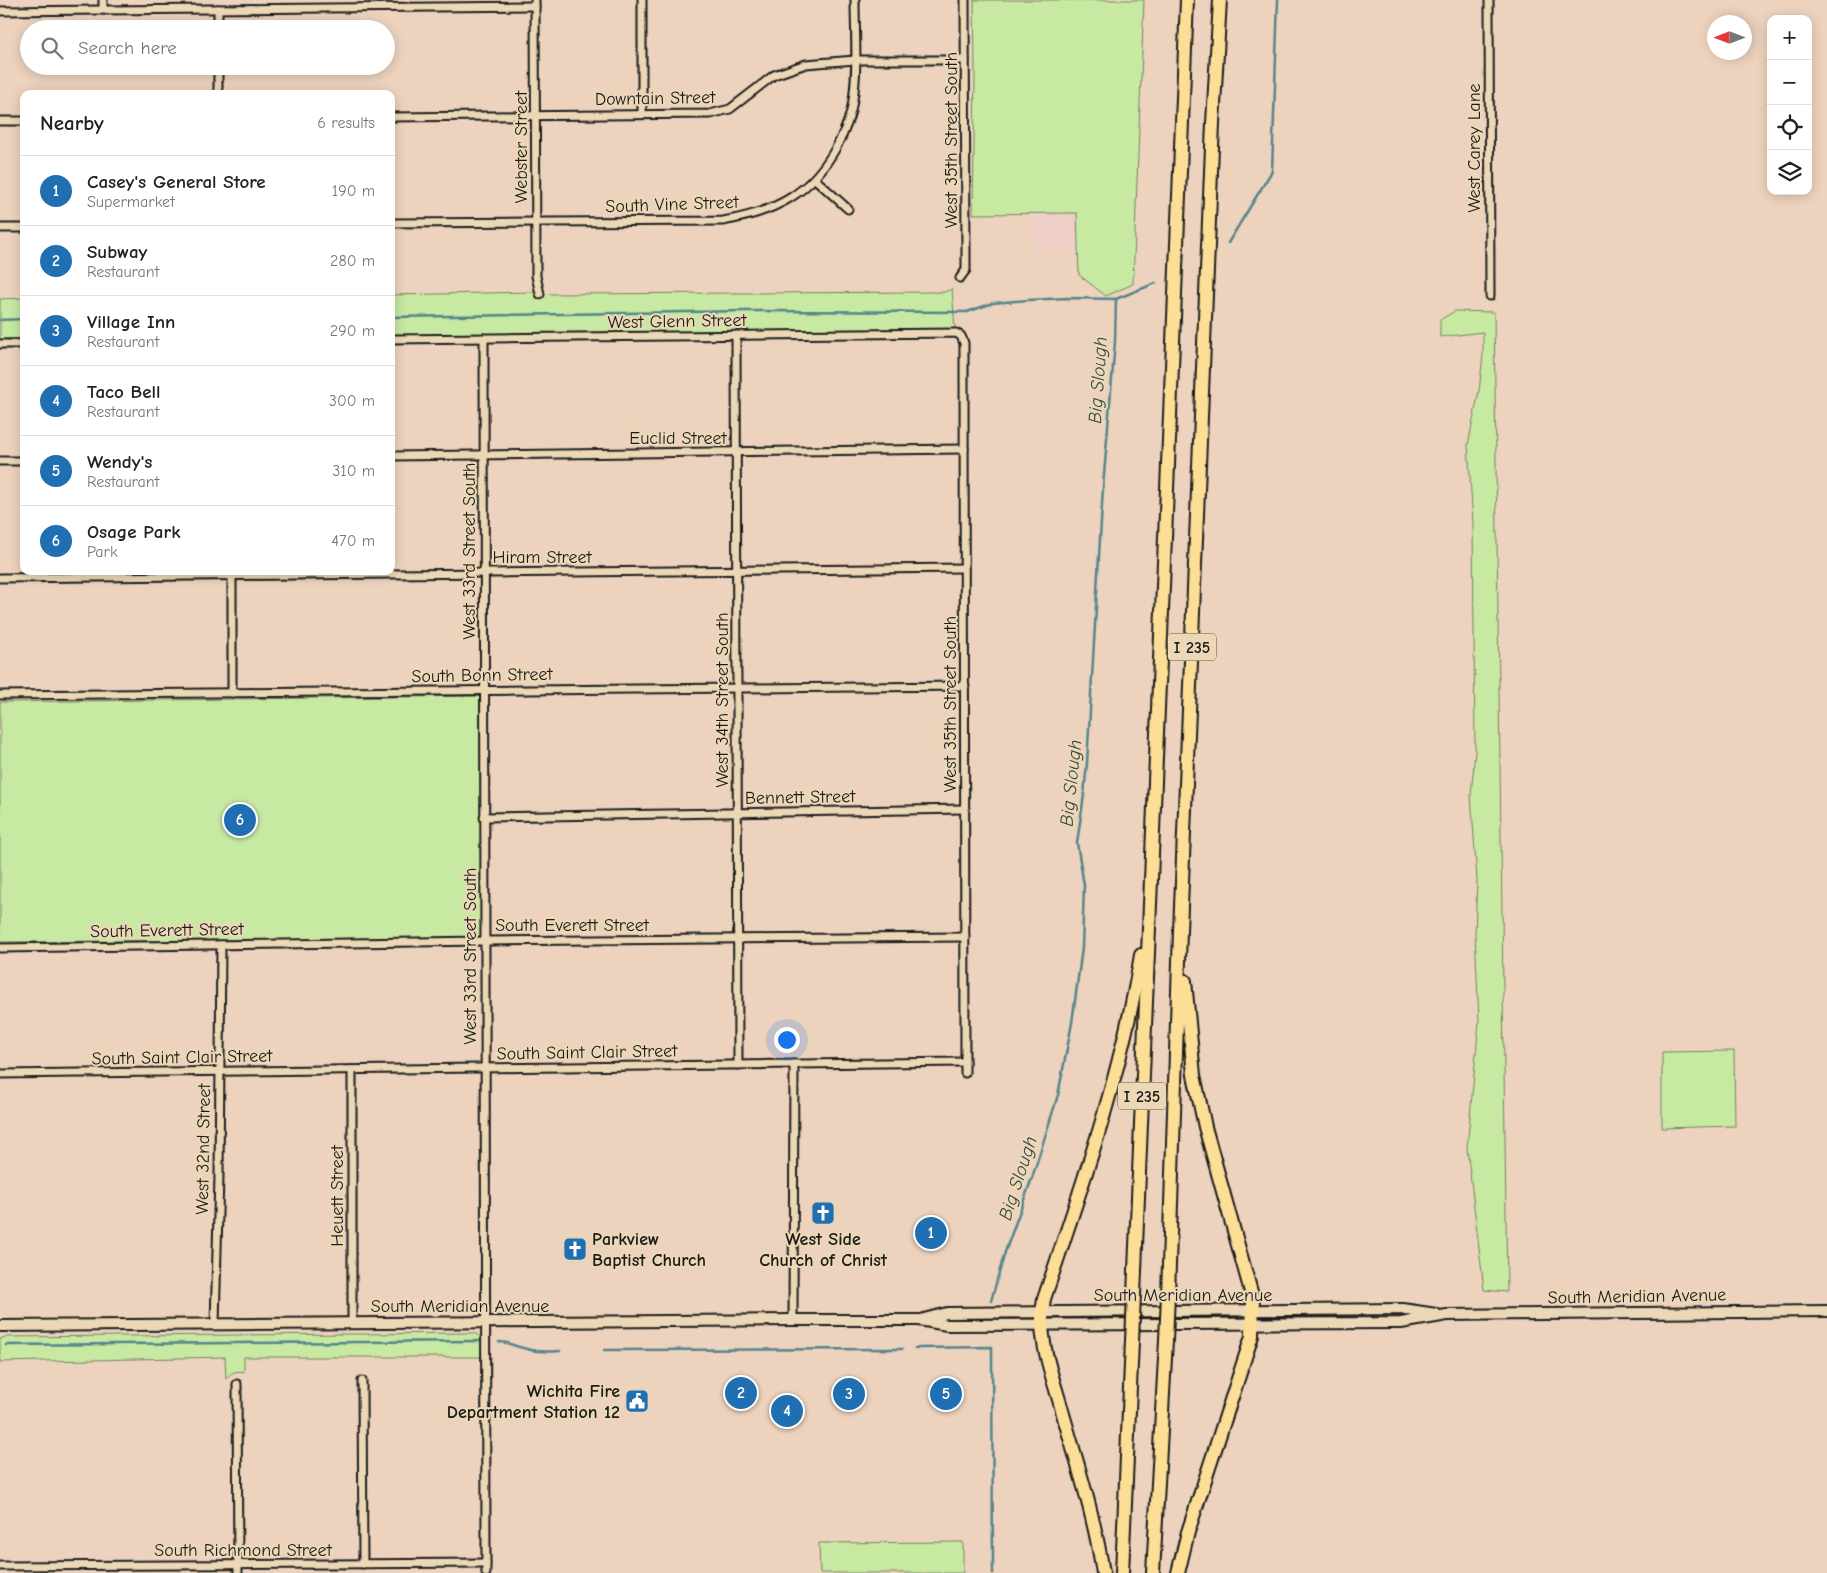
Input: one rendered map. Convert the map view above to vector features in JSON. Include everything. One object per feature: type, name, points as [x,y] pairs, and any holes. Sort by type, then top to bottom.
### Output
[{"type":"highway","name":"I 235","points":[[1122,1573],[1187,0]]},
{"type":"highway","name":"I 235","points":[[1153,1573],[1168,1295],[1180,931],[1213,123],[1220,0]]},
{"type":"highway","points":[[1103,1573],[1100,1550],[1045,1348],[1042,1319],[1044,1299],[1090,1161],[1119,1062],[1133,1003],[1150,898]]},
{"type":"highway","points":[[1178,1573],[1194,1514],[1252,1336],[1253,1317],[1253,1299],[1205,1127],[1194,1075],[1180,931]]},
{"type":"main road","name":"South Meridian Avenue","points":[[0,1326],[793,1320],[919,1320],[947,1325],[1042,1319],[1253,1317],[1403,1309],[1447,1315],[1827,1311]]},
{"type":"street","points":[[103,0],[103,10]]},
{"type":"street","points":[[642,0],[642,114]]},
{"type":"street","name":"South Vine Street","points":[[395,224],[723,220],[751,215],[777,206],[796,195],[815,179],[832,155],[849,122],[854,98],[855,0]]},
{"type":"street","name":"West 35th Street South","points":[[960,278],[966,270],[965,0]]},
{"type":"street","name":"West Carey Lane","points":[[1489,0],[1490,296]]},
{"type":"street","points":[[0,11],[535,3]]},
{"type":"street","name":"Webster Street","points":[[535,3],[536,276],[540,294]]},
{"type":"street","points":[[218,9],[218,20]]},
{"type":"street","name":"Downtain Street","points":[[395,118],[536,115],[694,115],[730,109],[768,78],[781,72],[816,62],[965,60]]},
{"type":"street","points":[[218,75],[218,90]]},
{"type":"street","points":[[0,121],[20,121]]},
{"type":"street","points":[[815,179],[848,209]]},
{"type":"street","points":[[0,228],[20,228]]},
{"type":"street","name":"West Glenn Street","points":[[395,339],[736,335],[956,334],[961,336]]},
{"type":"street","name":"West 34th Street South","points":[[736,335],[738,1065]]},
{"type":"street","name":"West 35th Street South","points":[[961,336],[964,343],[966,1073]]},
{"type":"street","name":"West 33rd Street South","points":[[484,338],[486,1573]]},
{"type":"street","points":[[0,344],[20,344]]},
{"type":"street","name":"Euclid Street","points":[[395,456],[964,449]]},
{"type":"street","points":[[0,461],[20,461]]},
{"type":"street","name":"Hiram Street","points":[[395,573],[964,568]]},
{"type":"street","name":"Hiram Street","points":[[0,578],[174,575]]},
{"type":"street","points":[[232,575],[232,693]]},
{"type":"street","name":"South Bonn Street","points":[[0,695],[965,686]]},
{"type":"street","name":"Bennett Street","points":[[484,817],[965,809]]},
{"type":"street","name":"South Everett Street","points":[[0,948],[738,938],[965,937]]},
{"type":"street","name":"West 32nd Street","points":[[215,1324],[220,1071],[220,944]]},
{"type":"street","name":"South Saint Clair Street","points":[[0,1074],[965,1062]]},
{"type":"street","points":[[793,1320],[794,1064]]},
{"type":"street","name":"Heuett Street","points":[[352,1070],[352,1323]]},
{"type":"street","points":[[362,1381],[363,1564]]},
{"type":"street","points":[[237,1384],[238,1569]]},
{"type":"street","name":"South Richmond Street","points":[[0,1566],[238,1569],[363,1564],[486,1563]]},
{"type":"shaded area","points":[[1035,213],[1077,213],[1078,249],[1035,250]]},
{"type":"green space","points":[[974,0],[1144,0],[1133,284],[1106,296],[1079,275],[1077,213],[973,214]]},
{"type":"green space","points":[[952,289],[955,329],[395,335],[395,295],[533,292],[551,294],[944,292]]},
{"type":"green space","points":[[20,298],[20,338],[0,339],[0,299]]},
{"type":"green space","points":[[1455,311],[1494,312],[1507,1292],[1484,1290],[1467,1148],[1479,1022],[1475,933],[1477,880],[1471,795],[1475,752],[1473,523],[1468,445],[1479,391],[1483,355],[1483,332],[1440,337],[1440,320]]},
{"type":"green space","points":[[480,696],[481,938],[0,942],[0,702]]},
{"type":"green space","points":[[1734,1051],[1735,1126],[1662,1128],[1662,1052]]},
{"type":"green space","points":[[474,1333],[481,1340],[481,1357],[244,1357],[244,1372],[238,1371],[229,1375],[226,1379],[225,1357],[0,1362],[0,1339],[5,1337]]},
{"type":"green space","points":[[963,1542],[963,1573],[820,1573],[819,1543]]},
{"type":"waterway","name":"Big Slough","points":[[1228,243],[1272,171],[1278,0]]},
{"type":"waterway","name":"Big Slough","points":[[991,1301],[1005,1252],[1032,1178],[1058,1095],[1072,1023],[1082,948],[1084,885],[1077,843],[1087,763],[1103,487],[1115,342],[1116,299],[1156,283]]},
{"type":"waterway","points":[[395,317],[746,311],[967,312],[993,303],[1067,298],[1116,299]]},
{"type":"waterway","points":[[0,320],[20,319]]},
{"type":"waterway","points":[[6,1345],[479,1341]]},
{"type":"waterway","points":[[499,1342],[532,1350],[560,1351]]},
{"type":"waterway","points":[[915,1348],[992,1347],[993,1573]]},
{"type":"waterway","points":[[604,1350],[902,1349]]},
{"type":"place","name":"Osage Park","points":[[240,820]]},
{"type":"place","name":"West Side Church of Christ","points":[[823,1213]]},
{"type":"place","name":"Casey's General Store","points":[[931,1233]]},
{"type":"place","name":"Parkview Baptist Church","points":[[575,1249]]},
{"type":"place","name":"Subway","points":[[741,1393]]},
{"type":"place","name":"Village Inn","points":[[849,1394]]},
{"type":"place","name":"Wendy's","points":[[946,1394]]},
{"type":"place","name":"Wichita Fire Department Station 12","points":[[637,1401]]},
{"type":"place","name":"Taco Bell","points":[[787,1411]]}]
